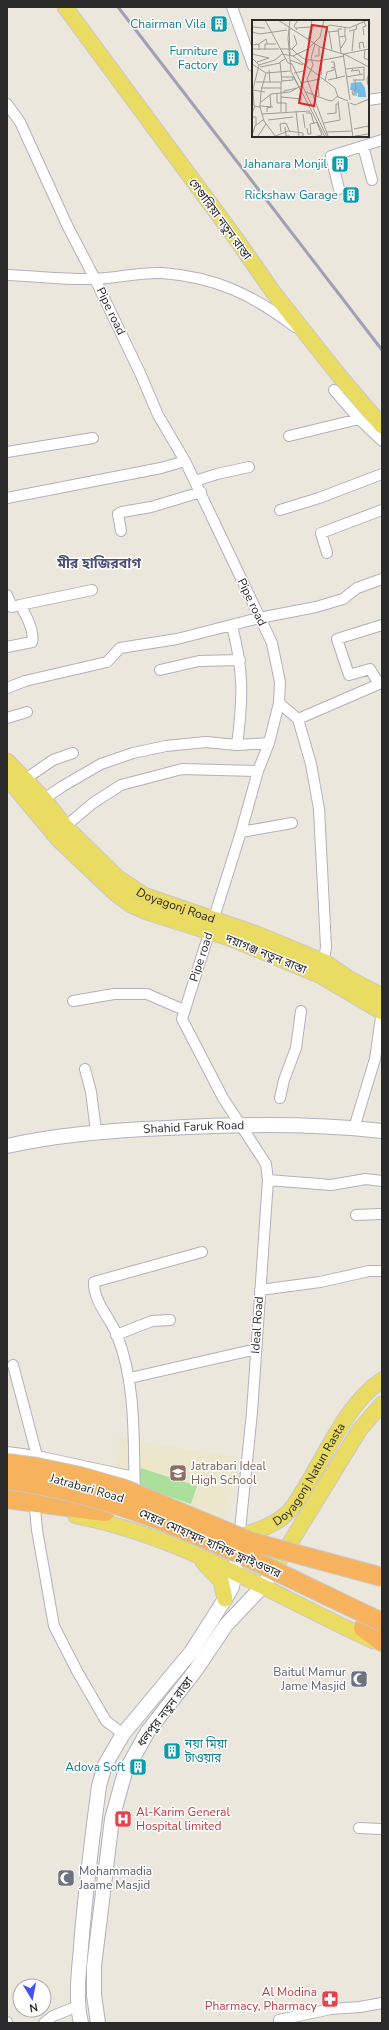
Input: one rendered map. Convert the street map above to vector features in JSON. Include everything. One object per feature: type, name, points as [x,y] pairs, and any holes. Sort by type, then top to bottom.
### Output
[{"type":"highway","points":[[7,1463],[58,1472],[125,1489],[252,1542],[382,1577]]},
{"type":"highway","name":"মেয়র মোহাম্মদ হানিফ ফ্লাইওভার","points":[[7,1480],[59,1488],[138,1511],[190,1532],[382,1622]]},
{"type":"highway","name":"মেয়র মোহাম্মদ হানিফ ফ্লাইওভার","points":[[7,1491],[105,1512],[126,1519],[198,1549],[382,1636]]},
{"type":"highway","points":[[7,1499],[105,1512]]},
{"type":"highway","name":"মেয়র মোহাম্মদ হানিফ ফ্লাইওভার","points":[[363,1628],[382,1642]]},
{"type":"main road","name":"গেণ্ডারিয়া নতুন রাস্তা","points":[[65,7],[237,240],[272,292],[382,426]]},
{"type":"main road","points":[[7,761],[16,782]]},
{"type":"main road","name":"দয়াগঞ্জ নতুন রাস্তা","points":[[16,782],[38,803],[60,831],[115,893],[131,905],[147,912],[212,925],[323,969],[382,1011]]},
{"type":"main road","points":[[323,969],[348,978],[382,996]]},
{"type":"main road","name":"Shahid Faruk Road","points":[[7,1146],[36,1139],[96,1131],[238,1124],[354,1128],[382,1131]]},
{"type":"main road","name":"Doyagonj Natun Rasta","points":[[217,1539],[239,1536],[277,1521],[290,1510],[316,1471],[337,1431],[359,1402],[382,1380]]},
{"type":"main road","name":"Doyagonj Natun Rasta","points":[[262,1587],[360,1429],[382,1404]]},
{"type":"main road","name":"Jatrabari Road","points":[[7,1469],[87,1486],[135,1502],[217,1539],[274,1569],[382,1617]]},
{"type":"main road","points":[[7,1504],[119,1526],[194,1553],[382,1645]]},
{"type":"main road","points":[[290,1510],[304,1520]]},
{"type":"main road","name":"ধলপুর নতুন রাস্তা","points":[[81,2023],[78,2006],[78,1986],[83,1917],[99,1786],[105,1765],[127,1730],[192,1651],[225,1599],[232,1587],[238,1551]]},
{"type":"main road","points":[[194,1553],[221,1581],[225,1599]]},
{"type":"main road","name":"ধলপুর নতুন রাস্তা","points":[[98,2023],[94,1995],[94,1966],[112,1819],[125,1772],[145,1735],[195,1671],[226,1626],[262,1587]]},
{"type":"main road","points":[[127,1730],[145,1735]]},
{"type":"street","points":[[232,7],[252,63]]},
{"type":"street","points":[[369,100],[382,98]]},
{"type":"street","name":"Pipe road","points":[[7,104],[20,122],[67,226],[95,279],[158,415],[196,481],[272,643],[280,682],[279,703],[269,744],[258,771],[241,832],[182,1020],[238,1124]]},
{"type":"street","points":[[339,189],[331,156],[382,140]]},
{"type":"street","points":[[363,146],[372,180]]},
{"type":"street","points":[[7,275],[95,279],[162,273],[206,280],[237,290],[256,300],[308,337]]},
{"type":"street","points":[[334,390],[359,419],[382,441]]},
{"type":"street","points":[[289,436],[359,419]]},
{"type":"street","points":[[7,452],[40,448],[94,438]]},
{"type":"street","points":[[7,498],[161,468],[185,461]]},
{"type":"street","points":[[196,481],[216,474],[249,467]]},
{"type":"street","points":[[280,510],[319,498],[382,474]]},
{"type":"street","points":[[121,531],[118,514],[122,512],[151,507],[200,492]]},
{"type":"street","points":[[327,553],[321,533],[382,510]]},
{"type":"street","points":[[7,688],[25,681],[106,662],[120,648],[177,639],[259,618],[316,607],[343,599],[357,588],[382,579]]},
{"type":"street","points":[[7,595],[12,607],[92,590]]},
{"type":"street","points":[[7,646],[32,642],[33,638],[26,616],[20,606]]},
{"type":"street","points":[[298,719],[379,684],[370,669],[349,675],[337,639],[382,625]]},
{"type":"street","points":[[232,626],[240,660],[243,698],[237,745]]},
{"type":"street","points":[[160,670],[199,661],[240,660]]},
{"type":"street","points":[[279,703],[298,719],[311,764],[319,809],[326,947],[323,969]]},
{"type":"street","points":[[7,718],[27,712]]},
{"type":"street","points":[[38,803],[62,786],[101,764],[133,753],[166,746],[200,743],[237,745],[269,744]]},
{"type":"street","points":[[16,782],[53,760],[73,753]]},
{"type":"street","points":[[60,831],[93,803],[121,785],[182,769],[258,771]]},
{"type":"street","points":[[241,832],[292,823]]},
{"type":"street","points":[[73,1001],[114,994],[147,994],[184,1010]]},
{"type":"street","points":[[280,1098],[284,1080],[296,1048],[301,1011]]},
{"type":"street","points":[[354,1128],[375,1059],[382,1011]]},
{"type":"street","points":[[85,1069],[91,1092],[96,1131]]},
{"type":"street","name":"Ideal Road","points":[[238,1124],[256,1147],[266,1164],[268,1180],[252,1412],[238,1551]]},
{"type":"street","points":[[268,1180],[331,1185],[366,1179],[382,1181]]},
{"type":"street","points":[[356,1215],[382,1214]]},
{"type":"street","points":[[135,1502],[130,1378],[116,1335],[94,1291],[94,1282],[202,1252]]},
{"type":"street","points":[[260,1290],[320,1282],[369,1271],[382,1271]]},
{"type":"street","points":[[116,1335],[152,1321],[170,1320]]},
{"type":"street","points":[[130,1378],[256,1349]]},
{"type":"street","points":[[13,1365],[37,1456]]},
{"type":"street","points":[[7,1452],[37,1456],[134,1477]]},
{"type":"street","points":[[35,1509],[37,1530],[54,1626],[77,1671],[106,1721],[127,1730]]},
{"type":"street","points":[[358,1828],[382,1829]]},
{"type":"street","points":[[279,2023],[279,2020],[331,2010],[360,2008],[382,2003]]},
{"type":"street","points":[[44,2023],[53,2016],[78,2006]]},
{"type":"shaded area","name":"Jatrabari Ideal High School","points":[[115,1437],[241,1458],[223,1524],[120,1488]]},
{"type":"green space","points":[[141,1468],[197,1486],[191,1504],[135,1485]]},
{"type":"railway","points":[[118,7],[382,350]]},
{"type":"place","name":"Chairman Vila","points":[[219,24]]},
{"type":"place","name":"Furniture Factory","points":[[231,58]]},
{"type":"place","name":"Jahanara Monjil","points":[[340,164]]},
{"type":"place","name":"Rickshaw Garage","points":[[351,195]]},
{"type":"place","name":"Jatrabari Ideal High School","points":[[178,1473]]},
{"type":"place","name":"Baitul Mamur Jame Masjid","points":[[359,1679]]},
{"type":"place","name":"নয়া মিয়া টাওয়ার","points":[[172,1751]]},
{"type":"place","name":"Adova Soft","points":[[138,1767]]},
{"type":"place","name":"Al-Karim General Hospital limited","points":[[123,1819]]},
{"type":"place","name":"Mohammadia Jaame Masjid","points":[[66,1878]]},
{"type":"place","name":"Al Modina Pharmacy, Pharmacy","points":[[330,1999]]},
{"type":"district","name":"মীর হাজিরবাগ","points":[[99,563]]}]
